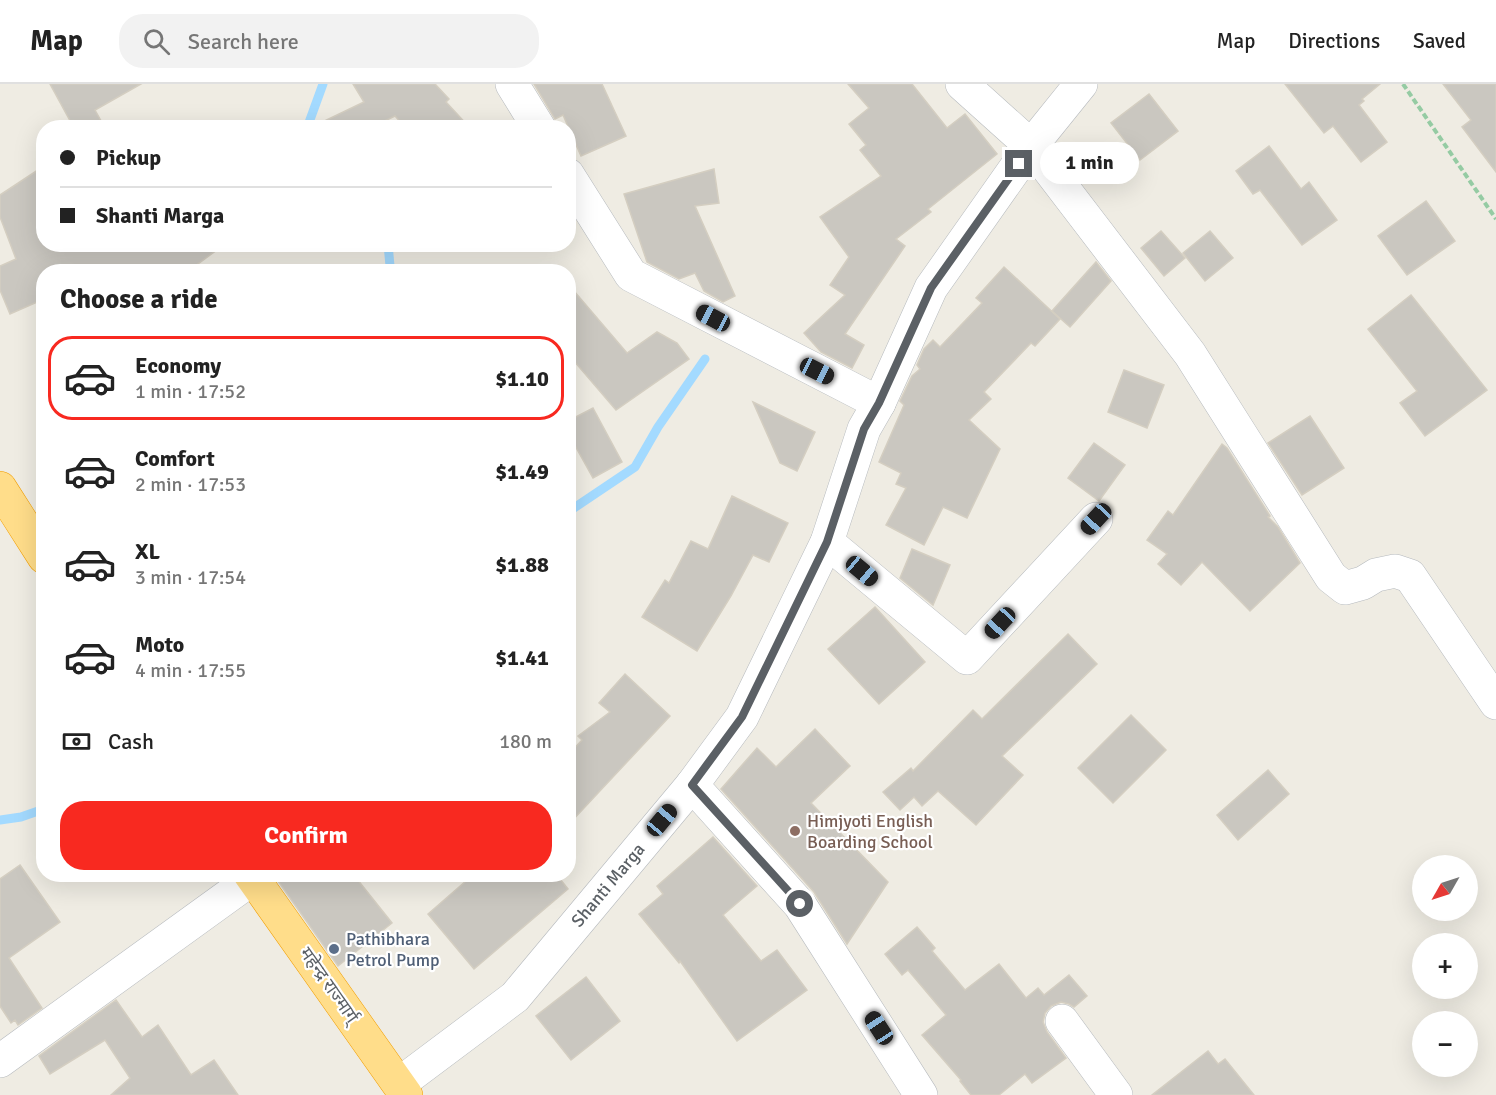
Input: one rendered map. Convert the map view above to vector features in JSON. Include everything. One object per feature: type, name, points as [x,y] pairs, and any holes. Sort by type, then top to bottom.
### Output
[{"type":"highway","points":[[0,488],[36,544]]},
{"type":"highway","name":"महेन्द्र राज्मार्ग्","points":[[256,882],[403,1089]]},
{"type":"street","points":[[512,84],[534,120]]},
{"type":"street","points":[[962,84],[1031,146],[1190,354],[1331,577],[1345,588],[1363,583],[1376,575],[1395,571],[1410,576],[1496,703]]},
{"type":"street","name":"Shanti Marga","points":[[403,1089],[515,997],[692,785],[742,717],[827,542],[864,429],[879,403],[931,288],[1031,146],[1081,84]]},
{"type":"street","points":[[576,188],[631,275],[879,403]]},
{"type":"street","points":[[827,542],[967,658],[1096,519]]},
{"type":"street","points":[[692,785],[800,904],[921,1095]]},
{"type":"street","points":[[0,1061],[244,882]]},
{"type":"street","points":[[1062,1021],[1116,1095]]},
{"type":"path","points":[[1403,84],[1496,219]]},
{"type":"building","points":[[50,84],[141,84],[95,110],[101,120],[70,120]]},
{"type":"building","points":[[353,84],[435,84],[449,99],[446,102],[463,120],[399,120],[395,116],[387,120],[327,120],[364,102]]},
{"type":"building","points":[[534,84],[602,84],[626,136],[581,156],[576,145],[576,120],[565,120],[563,115],[555,119]]},
{"type":"building","points":[[848,84],[912,84],[947,128],[965,114],[997,154],[928,209],[931,212],[896,239],[905,246],[845,334],[864,345],[852,368],[821,352],[804,333],[845,295],[830,285],[849,257],[820,217],[881,176],[860,150],[866,145],[849,124],[869,108]]},
{"type":"building","points":[[1285,84],[1380,84],[1362,99],[1364,101],[1359,105],[1387,142],[1361,162],[1333,126],[1324,133]]},
{"type":"building","points":[[1443,84],[1496,84],[1496,172],[1462,127],[1471,120]]},
{"type":"building","points":[[1149,94],[1178,131],[1140,160],[1111,123]]},
{"type":"building","points":[[1269,146],[1301,189],[1309,182],[1337,220],[1302,245],[1260,190],[1253,194],[1236,171]]},
{"type":"building","points":[[714,169],[719,203],[695,206],[735,296],[723,302],[704,291],[695,273],[679,279],[647,262],[624,194]]},
{"type":"building","points":[[36,171],[36,252],[214,252],[198,264],[36,264],[36,303],[10,314],[0,290],[0,266],[16,259],[0,217],[0,195]]},
{"type":"building","points":[[1426,201],[1455,241],[1407,275],[1378,236]]},
{"type":"building","points":[[1161,231],[1185,258],[1164,276],[1141,248]]},
{"type":"building","points":[[1210,231],[1233,258],[1205,281],[1183,253]]},
{"type":"building","points":[[1096,262],[1111,281],[1070,327],[1052,311]]},
{"type":"building","points":[[1004,267],[1060,319],[1035,346],[1031,343],[984,392],[991,399],[969,420],[1000,449],[967,518],[943,507],[924,545],[886,525],[906,488],[896,484],[901,473],[879,462],[904,405],[900,401],[912,376],[920,369],[917,365],[924,349],[933,340],[940,347],[982,303],[976,298]]},
{"type":"building","points":[[576,293],[627,353],[657,332],[677,343],[689,359],[616,410],[576,363]]},
{"type":"building","points":[[1411,295],[1487,390],[1425,436],[1400,403],[1417,391],[1368,329]]},
{"type":"building","points":[[1124,370],[1164,385],[1147,428],[1108,412]]},
{"type":"building","points":[[753,402],[815,432],[797,471],[780,463]]},
{"type":"building","points":[[593,408],[622,462],[593,478],[576,447],[576,417]]},
{"type":"building","points":[[1310,416],[1344,468],[1302,495],[1268,443]]},
{"type":"building","points":[[1094,443],[1125,465],[1099,501],[1068,478]]},
{"type":"building","points":[[1222,444],[1227,448],[1270,516],[1268,517],[1278,527],[1300,563],[1250,611],[1202,562],[1181,585],[1158,564],[1167,554],[1147,540],[1168,511],[1173,515]]},
{"type":"building","points":[[732,496],[788,523],[769,562],[753,555],[697,651],[642,617],[665,580],[669,583],[691,541],[708,549]]},
{"type":"building","points":[[912,549],[950,565],[933,605],[900,578]]},
{"type":"building","points":[[875,607],[925,662],[879,704],[828,649]]},
{"type":"building","points":[[1068,634],[1097,664],[1002,756],[1023,775],[976,825],[938,791],[922,806],[914,797],[900,810],[883,792],[911,768],[913,771],[973,710],[982,719]]},
{"type":"building","points":[[625,674],[670,716],[576,816],[576,746],[582,740],[578,736],[610,712],[599,703]]},
{"type":"building","points":[[1131,715],[1166,750],[1113,803],[1078,768]]},
{"type":"building","name":"Himjyoti English Boarding School","points":[[815,729],[850,766],[811,803],[888,882],[847,944],[814,892],[721,789],[757,748],[776,767]]},
{"type":"building","points":[[1268,770],[1289,794],[1238,840],[1217,815]]},
{"type":"building","points":[[713,837],[757,886],[723,915],[761,961],[777,950],[807,990],[737,1041],[680,961],[679,963],[639,914],[663,894],[657,886]]},
{"type":"building","points":[[20,865],[60,922],[9,958],[42,1008],[18,1025],[15,1020],[11,1023],[0,1006],[0,879]]},
{"type":"building","name":"Pathibhara Petrol Pump","points":[[279,882],[359,882],[392,923],[338,966]]},
{"type":"building","points":[[465,882],[562,882],[568,889],[474,969],[428,914]]},
{"type":"building","points":[[917,927],[935,948],[932,951],[965,990],[999,964],[1026,998],[1038,988],[1044,995],[1069,975],[1087,996],[1074,1007],[1061,1002],[1051,1006],[1045,1013],[1043,1022],[1047,1032],[1066,1058],[1032,1083],[1025,1074],[999,1095],[971,1095],[922,1035],[946,1015],[908,970],[902,975],[885,954]]},
{"type":"building","points":[[586,977],[620,1021],[571,1060],[536,1016]]},
{"type":"building","points":[[116,1000],[142,1037],[158,1025],[191,1075],[214,1060],[238,1095],[111,1095],[130,1078],[105,1040],[50,1074],[39,1056]]},
{"type":"building","points":[[1208,1051],[1218,1064],[1225,1059],[1254,1095],[1152,1095]]},
{"type":"waterway","points":[[310,120],[323,84]]},
{"type":"waterway","points":[[389,252],[390,264]]},
{"type":"waterway","points":[[576,507],[635,467],[658,427],[705,359]]},
{"type":"waterway","points":[[0,820],[36,812]]},
{"type":"place","name":"Himjyoti English Boarding School","points":[[795,831]]},
{"type":"place","name":"Pathibhara Petrol Pump","points":[[334,949]]},
{"type":"route","points":[[800,904],[692,785],[742,717],[827,542],[864,429],[879,403],[931,288],[1019,164]]}]
